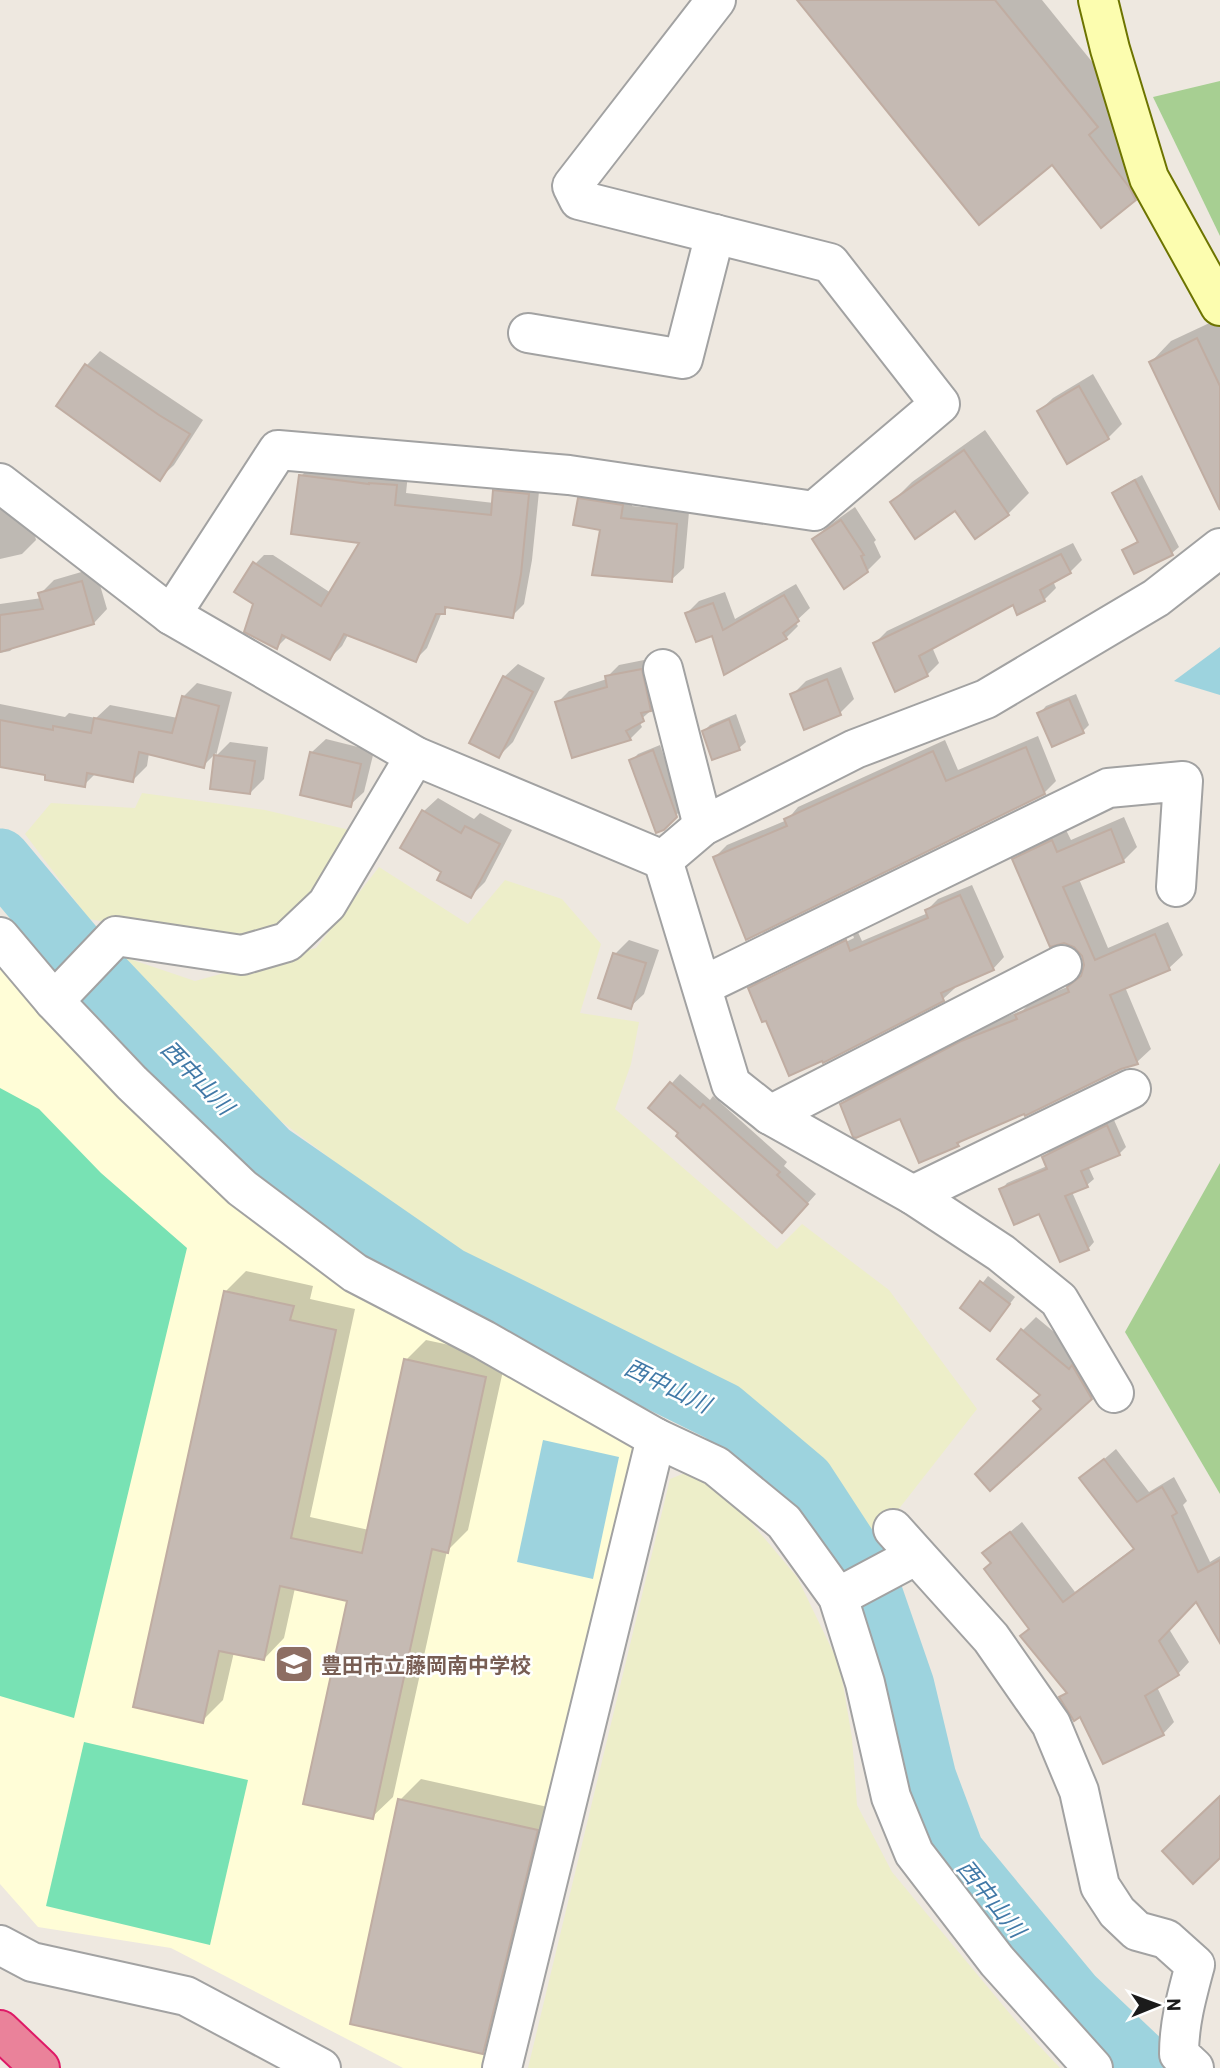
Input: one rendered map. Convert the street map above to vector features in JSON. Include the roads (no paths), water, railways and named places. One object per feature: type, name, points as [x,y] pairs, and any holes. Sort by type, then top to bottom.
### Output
[{"type":"highway","points":[[0,2030],[40,2068]]},
{"type":"street","points":[[171,615],[278,450],[569,475],[814,511],[940,404],[830,263],[579,200],[572,186],[716,0]]},
{"type":"street","points":[[1098,0],[1149,178],[1220,306]]},
{"type":"street","points":[[528,334],[682,359],[715,234]]},
{"type":"street","points":[[0,483],[171,615],[415,756],[663,860]]},
{"type":"street","points":[[663,860],[703,826],[855,749],[986,699],[1156,598],[1220,548]]},
{"type":"street","points":[[663,669],[703,826]]},
{"type":"street","points":[[59,995],[116,936],[242,956],[287,942],[327,904],[415,756]]},
{"type":"street","points":[[702,986],[1108,788],[1183,781],[1176,887]]},
{"type":"street","points":[[663,860],[731,1084],[770,1115],[913,1195],[1001,1253],[1059,1300],[1114,1393]]},
{"type":"street","points":[[0,937],[59,995],[132,1083],[242,1188],[355,1273],[484,1340],[656,1438],[716,1466],[784,1522],[844,1594],[891,1797],[914,1853],[998,1961],[1093,2068]]},
{"type":"street","points":[[770,1115],[1062,965]]},
{"type":"street","points":[[913,1195],[1131,1090]]},
{"type":"street","points":[[502,2068],[656,1438]]},
{"type":"street","points":[[844,1594],[903,1550],[991,1638],[1051,1724],[1079,1791],[1100,1886],[1117,1912],[1137,1931],[1166,1939],[1195,1965],[1179,2037],[1180,2054],[1194,2068]]},
{"type":"street","points":[[0,1945],[32,1962],[186,1996],[321,2068]]},
{"type":"water","points":[[1220,647],[1220,695],[1174,681]]},
{"type":"water","points":[[543,1440],[619,1457],[593,1579],[517,1562]]},
{"type":"waterway","name":"西中山川","points":[[0,859],[78,952],[269,1153],[448,1277],[722,1412],[804,1481],[866,1576],[904,1686],[926,1778],[954,1853],[1073,1997],[1148,2068]]},
{"type":"place","name":"豊田市立藤岡南中学校","points":[[294,1664]]}]
